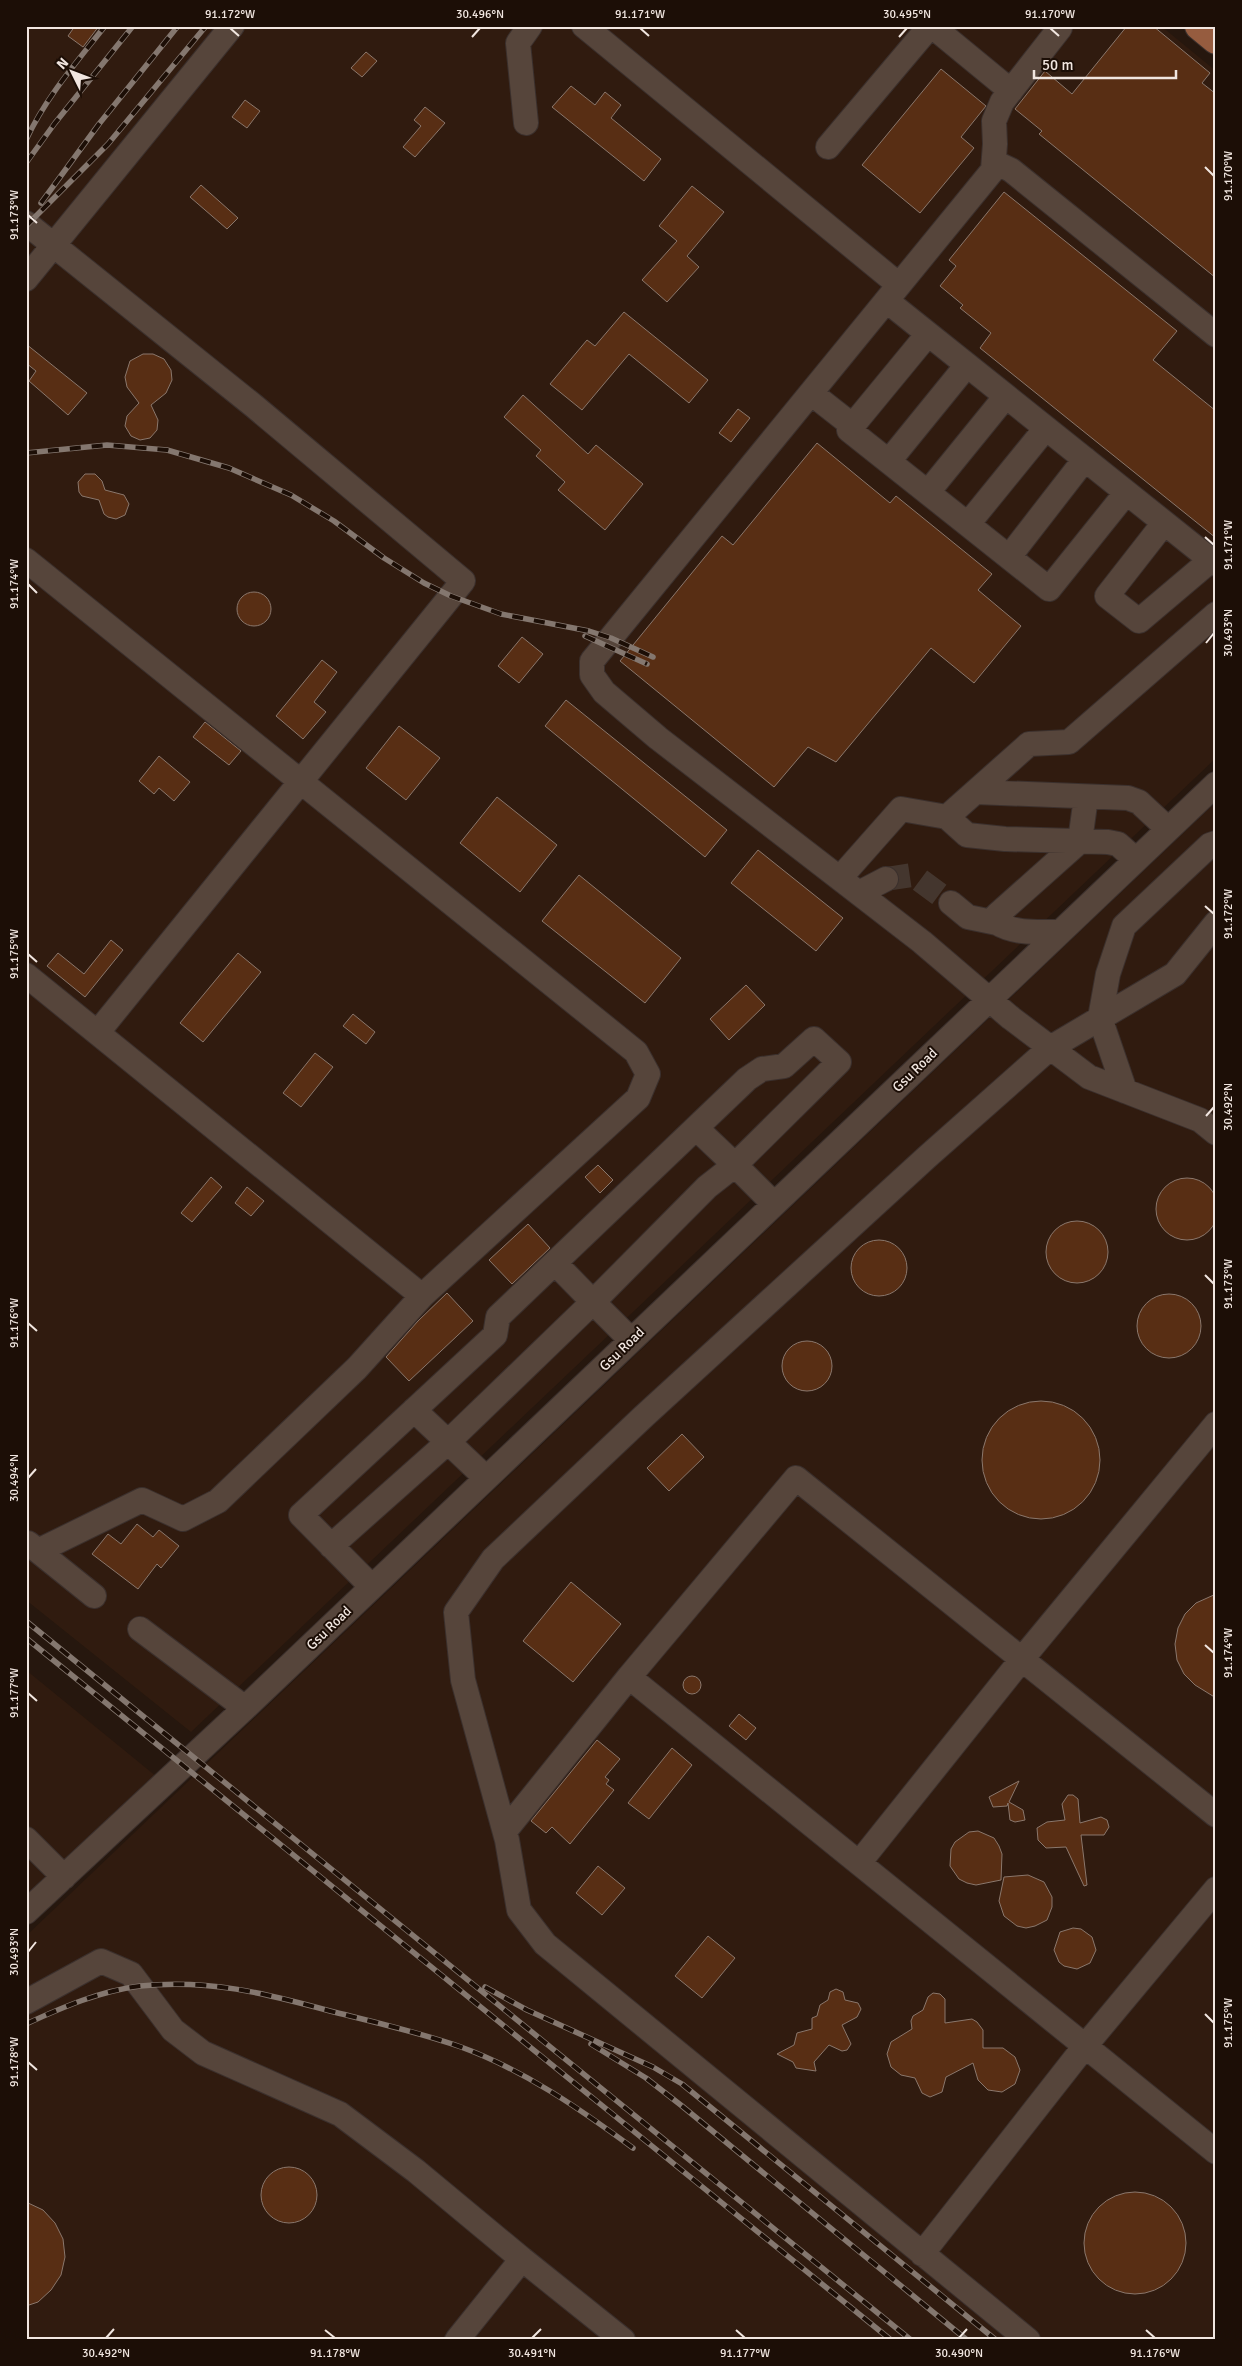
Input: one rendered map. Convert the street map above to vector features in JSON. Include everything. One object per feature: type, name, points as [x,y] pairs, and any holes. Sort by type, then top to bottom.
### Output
[{"type":"main road","points":[[1199,26],[1216,40]]},
{"type":"street","points":[[26,279],[232,26]]},
{"type":"street","points":[[526,123],[518,44],[530,26]]},
{"type":"street","points":[[584,26],[893,293],[928,334],[1164,523],[1211,568],[1139,621],[1108,596],[1164,523]]},
{"type":"street","points":[[828,147],[931,26],[1011,91]]},
{"type":"street","points":[[1058,26],[1060,28],[1002,102],[994,121],[993,170],[592,661],[592,675],[604,692],[658,738],[922,942],[989,1000],[1089,1077],[1200,1120],[1216,1132]]},
{"type":"street","points":[[994,162],[1011,170],[1216,335]]},
{"type":"street","points":[[26,223],[254,406],[463,581],[98,1032]]},
{"type":"street","points":[[928,334],[849,430],[1049,589],[1126,492]]},
{"type":"street","points":[[889,461],[967,365]]},
{"type":"street","points":[[811,393],[853,426]]},
{"type":"street","points":[[928,492],[1006,396]]},
{"type":"street","points":[[968,524],[1046,428]]},
{"type":"street","points":[[1009,557],[1084,459]]},
{"type":"street","points":[[26,560],[636,1052],[648,1074],[638,1098],[422,1296],[357,1368],[218,1501],[184,1519],[142,1500],[32,1547],[94,1596]]},
{"type":"street","points":[[947,817],[1029,744],[1069,742],[1216,614]]},
{"type":"street","name":"Gsu Road","points":[[26,1912],[245,1708],[1216,784]]},
{"type":"street","points":[[976,792],[1128,798],[1139,802],[1168,829]]},
{"type":"street","points":[[997,923],[998,915],[1080,841],[1086,797]]},
{"type":"street","points":[[840,878],[901,809],[947,817],[967,835],[1005,839],[1118,844],[1136,860]]},
{"type":"street","points":[[1125,1091],[1100,1018],[1108,974],[1124,926],[1210,845],[1216,843]]},
{"type":"street","points":[[859,893],[886,879]]},
{"type":"street","points":[[951,903],[968,917],[997,923],[1005,928],[1028,932],[1059,932]]},
{"type":"street","points":[[1028,2340],[545,1944],[519,1910],[505,1831],[463,1680],[456,1612],[493,1559],[643,1417],[1050,1048],[1175,974],[1216,924]]},
{"type":"street","points":[[26,974],[422,1296]]},
{"type":"street","points":[[332,1546],[448,1442],[594,1302],[707,1187],[736,1165],[839,1062],[814,1039],[784,1066],[762,1069],[747,1079],[498,1317],[495,1335],[301,1515],[372,1587]]},
{"type":"street","points":[[696,1128],[774,1204]]},
{"type":"street","points":[[555,1263],[631,1340]]},
{"type":"street","points":[[414,1410],[486,1478]]},
{"type":"street","points":[[859,1863],[1022,1659],[1216,1424]]},
{"type":"street","points":[[505,1831],[629,1677],[796,1478],[1216,1814]]},
{"type":"street","points":[[140,1629],[245,1708]]},
{"type":"street","points":[[629,1677],[1216,2152]]},
{"type":"street","points":[[29,1847],[64,1876]]},
{"type":"street","points":[[922,2254],[1085,2046],[1216,1889]]},
{"type":"street","points":[[26,2002],[101,1961],[131,1974],[173,2030],[203,2053],[340,2114],[416,2171],[623,2340]]},
{"type":"street","points":[[457,2340],[522,2259]]},
{"type":"shaded area","points":[[26,26],[1161,26],[1216,71],[1216,758],[191,1732],[26,1600]]},
{"type":"shaded area","points":[[1216,802],[1216,2340],[26,2340],[26,1936]]},
{"type":"shaded area","points":[[26,1670],[157,1777],[26,1901]]},
{"type":"building","points":[[75,26],[99,26],[83,47],[68,36]]},
{"type":"building","points":[[1127,26],[1153,26],[1210,73],[1202,83],[1216,94],[1216,278],[1039,134],[1042,131],[1015,109],[1045,71],[1072,94]]},
{"type":"building","points":[[366,52],[377,61],[362,77],[351,68]]},
{"type":"building","points":[[941,69],[986,106],[961,137],[974,148],[920,213],[862,165]]},
{"type":"building","points":[[571,86],[595,105],[605,92],[621,105],[611,118],[661,159],[644,181],[552,107]]},
{"type":"building","points":[[245,100],[260,111],[247,128],[232,117]]},
{"type":"building","points":[[425,107],[445,123],[415,157],[403,147],[421,126],[414,120]]},
{"type":"building","points":[[201,185],[238,218],[227,229],[190,197]]},
{"type":"building","points":[[692,186],[724,212],[687,256],[699,267],[667,302],[642,280],[677,241],[659,226]]},
{"type":"building","points":[[1004,192],[1177,331],[1153,360],[1216,411],[1216,538],[980,348],[991,333],[960,308],[963,305],[940,286],[956,266],[949,260]]},
{"type":"building","points":[[624,312],[708,380],[689,403],[629,354],[582,410],[550,384],[587,340],[595,346]]},
{"type":"building","points":[[26,344],[87,393],[68,415],[29,381],[36,371],[26,363]]},
{"type":"building","points":[[143,354],[153,354],[164,359],[171,370],[172,380],[166,393],[151,405],[158,420],[157,430],[150,438],[140,440],[131,436],[125,426],[127,416],[139,403],[127,387],[125,377],[130,361]]},
{"type":"building","points":[[523,395],[588,454],[596,445],[643,484],[605,530],[558,490],[565,482],[536,456],[541,450],[504,417]]},
{"type":"building","points":[[738,409],[750,418],[731,442],[719,433]]},
{"type":"building","points":[[817,443],[890,503],[896,496],[992,574],[978,590],[1021,626],[974,683],[931,648],[836,762],[808,747],[774,787],[620,661],[722,536],[733,545]]},
{"type":"building","points":[[85,474],[95,474],[102,481],[105,490],[124,495],[129,504],[125,515],[116,519],[108,517],[104,514],[99,500],[82,496],[79,492],[78,482]]},
{"type":"building","points":[[254,592],[266,597],[271,609],[266,621],[254,626],[242,621],[237,609],[242,597]]},
{"type":"building","points":[[522,637],[543,654],[519,683],[498,666]]},
{"type":"building","points":[[322,660],[337,672],[314,702],[326,712],[303,739],[276,716]]},
{"type":"building","points":[[566,700],[727,830],[705,857],[545,726]]},
{"type":"building","points":[[205,722],[241,751],[229,765],[193,737]]},
{"type":"building","points":[[399,726],[440,758],[406,800],[366,768]]},
{"type":"building","points":[[159,756],[190,782],[174,801],[159,788],[154,794],[139,781]]},
{"type":"building","points":[[497,797],[557,845],[520,892],[460,843]]},
{"type":"building","points":[[758,850],[843,918],[816,951],[731,883]]},
{"type":"building","points":[[579,875],[681,958],[645,1003],[542,921]]},
{"type":"building","points":[[111,940],[123,950],[85,997],[47,966],[58,953],[84,974]]},
{"type":"building","points":[[238,953],[261,972],[203,1042],[180,1023]]},
{"type":"building","points":[[746,985],[765,1005],[729,1040],[710,1019]]},
{"type":"building","points":[[353,1014],[375,1032],[366,1044],[343,1026]]},
{"type":"building","points":[[315,1053],[333,1067],[301,1107],[283,1093]]},
{"type":"building","points":[[598,1165],[613,1180],[600,1193],[585,1177]]},
{"type":"building","points":[[211,1177],[222,1187],[192,1222],[181,1213]]},
{"type":"building","points":[[1187,1178],[1204,1183],[1209,1187],[1213,1192],[1218,1209],[1213,1226],[1209,1231],[1204,1235],[1187,1240],[1170,1235],[1165,1231],[1161,1226],[1156,1209],[1161,1192],[1165,1187],[1170,1183]]},
{"type":"building","points":[[247,1187],[264,1201],[251,1216],[235,1203]]},
{"type":"building","points":[[1077,1221],[1089,1224],[1099,1230],[1105,1240],[1108,1252],[1105,1264],[1099,1274],[1089,1280],[1077,1283],[1065,1280],[1055,1274],[1049,1264],[1046,1252],[1049,1240],[1055,1230],[1065,1224]]},
{"type":"building","points":[[528,1224],[550,1248],[512,1284],[489,1260]]},
{"type":"building","points":[[879,1240],[890,1242],[899,1248],[905,1257],[907,1268],[905,1279],[899,1288],[890,1294],[879,1296],[868,1294],[859,1288],[853,1279],[851,1268],[853,1257],[859,1248],[868,1242]]},
{"type":"building","points":[[447,1293],[473,1321],[409,1381],[386,1357],[418,1321]]},
{"type":"building","points":[[1163,1294],[1175,1294],[1192,1303],[1199,1314],[1201,1326],[1199,1338],[1192,1349],[1175,1358],[1163,1358],[1151,1353],[1142,1344],[1137,1332],[1137,1320],[1142,1308],[1151,1299]]},
{"type":"building","points":[[807,1341],[825,1348],[832,1366],[825,1384],[807,1391],[789,1384],[782,1366],[789,1348]]},
{"type":"building","points":[[1041,1401],[1064,1405],[1083,1418],[1096,1437],[1100,1460],[1096,1483],[1083,1502],[1064,1515],[1041,1519],[1018,1515],[999,1502],[986,1483],[982,1460],[986,1437],[999,1418],[1018,1405]]},
{"type":"building","points":[[682,1434],[704,1457],[669,1491],[647,1468]]},
{"type":"building","points":[[137,1524],[153,1537],[159,1530],[179,1546],[161,1568],[157,1564],[138,1589],[92,1554],[108,1534],[121,1544]]},
{"type":"building","points":[[571,1582],[621,1624],[573,1682],[523,1641]]},
{"type":"building","points":[[1216,1594],[1216,1698],[1195,1685],[1184,1674],[1177,1660],[1175,1644],[1178,1628],[1185,1614],[1196,1603]]},
{"type":"building","points":[[688,1676],[696,1676],[701,1681],[699,1692],[688,1694],[683,1689],[683,1681]]},
{"type":"building","points":[[739,1714],[756,1728],[746,1740],[729,1726]]},
{"type":"building","points":[[597,1740],[620,1759],[605,1777],[609,1780],[606,1784],[614,1790],[570,1844],[552,1827],[546,1833],[531,1821]]},
{"type":"building","points":[[672,1748],[692,1765],[649,1819],[628,1803]]},
{"type":"building","points":[[1019,1781],[1009,1802],[1023,1810],[1025,1820],[1015,1822],[1010,1820],[1008,1803],[1007,1806],[993,1807],[989,1797]]},
{"type":"building","points":[[1068,1795],[1073,1795],[1078,1799],[1080,1823],[1101,1817],[1107,1820],[1109,1827],[1104,1835],[1081,1835],[1087,1885],[1084,1886],[1066,1847],[1046,1848],[1038,1840],[1037,1828],[1047,1822],[1065,1820],[1062,1804]]},
{"type":"building","points":[[978,1831],[994,1838],[999,1846],[1002,1854],[1001,1880],[976,1885],[967,1883],[959,1879],[950,1866],[951,1849],[955,1842],[969,1832]]},
{"type":"building","points":[[598,1866],[625,1888],[602,1915],[576,1893]]},
{"type":"building","points":[[1028,1875],[1044,1882],[1052,1897],[1052,1907],[1047,1920],[1026,1928],[1017,1926],[1004,1916],[999,1901],[1004,1877]]},
{"type":"building","points":[[1073,1928],[1081,1929],[1092,1937],[1096,1950],[1090,1963],[1077,1969],[1064,1966],[1059,1962],[1054,1950],[1060,1932]]},
{"type":"building","points":[[708,1936],[735,1958],[702,1998],[675,1976]]},
{"type":"building","points":[[836,1989],[843,1992],[845,2000],[858,2003],[861,2009],[857,2017],[842,2025],[851,2044],[847,2050],[842,2051],[829,2045],[814,2062],[816,2071],[796,2068],[793,2062],[777,2054],[794,2045],[797,2033],[812,2029],[812,2018],[817,2016],[820,2005],[828,2000],[830,1992]]},
{"type":"building","points":[[933,1993],[940,1994],[945,1999],[945,2023],[972,2019],[983,2030],[983,2048],[1003,2048],[1015,2057],[1020,2070],[1015,2084],[1002,2092],[988,2090],[978,2080],[973,2063],[946,2077],[942,2092],[930,2097],[922,2093],[915,2078],[901,2075],[891,2067],[887,2054],[891,2042],[912,2029],[911,2021],[913,2016],[923,2010],[928,1997]]},
{"type":"building","points":[[284,2167],[294,2167],[309,2175],[315,2184],[317,2195],[315,2206],[309,2215],[294,2223],[284,2223],[273,2218],[266,2211],[261,2200],[261,2190],[266,2179],[273,2172]]},
{"type":"building","points":[[1135,2192],[1154,2196],[1171,2207],[1182,2224],[1186,2243],[1182,2262],[1171,2279],[1154,2290],[1135,2294],[1116,2290],[1099,2279],[1088,2262],[1084,2243],[1088,2224],[1099,2207],[1116,2196]]},
{"type":"building","points":[[26,2202],[43,2210],[55,2223],[63,2239],[65,2257],[61,2275],[51,2290],[38,2302],[26,2306]]},
{"type":"tunnel","points":[[886,879],[913,875],[951,903]]},
{"type":"railway","points":[[26,140],[52,95],[105,26]]},
{"type":"railway","points":[[26,163],[55,123],[133,26]]},
{"type":"railway","points":[[41,203],[99,124],[178,26]]},
{"type":"railway","points":[[26,226],[108,144],[206,26]]},
{"type":"railway","points":[[26,453],[107,445],[167,450],[229,468],[291,495],[334,521],[384,558],[424,583],[451,596],[501,614],[589,631],[611,638],[653,657]]},
{"type":"railway","points":[[585,636],[647,664]]},
{"type":"railway","points":[[26,1621],[911,2340]]},
{"type":"railway","points":[[26,1638],[891,2340]]},
{"type":"railway","points":[[26,2024],[96,1996],[140,1986],[190,1984],[259,1993],[412,2032],[484,2056],[551,2092],[633,2148]]},
{"type":"railway","points":[[485,1987],[527,2010],[653,2067],[682,2084],[996,2340]]},
{"type":"railway","points":[[591,2044],[646,2078],[682,2106],[967,2340]]}]
